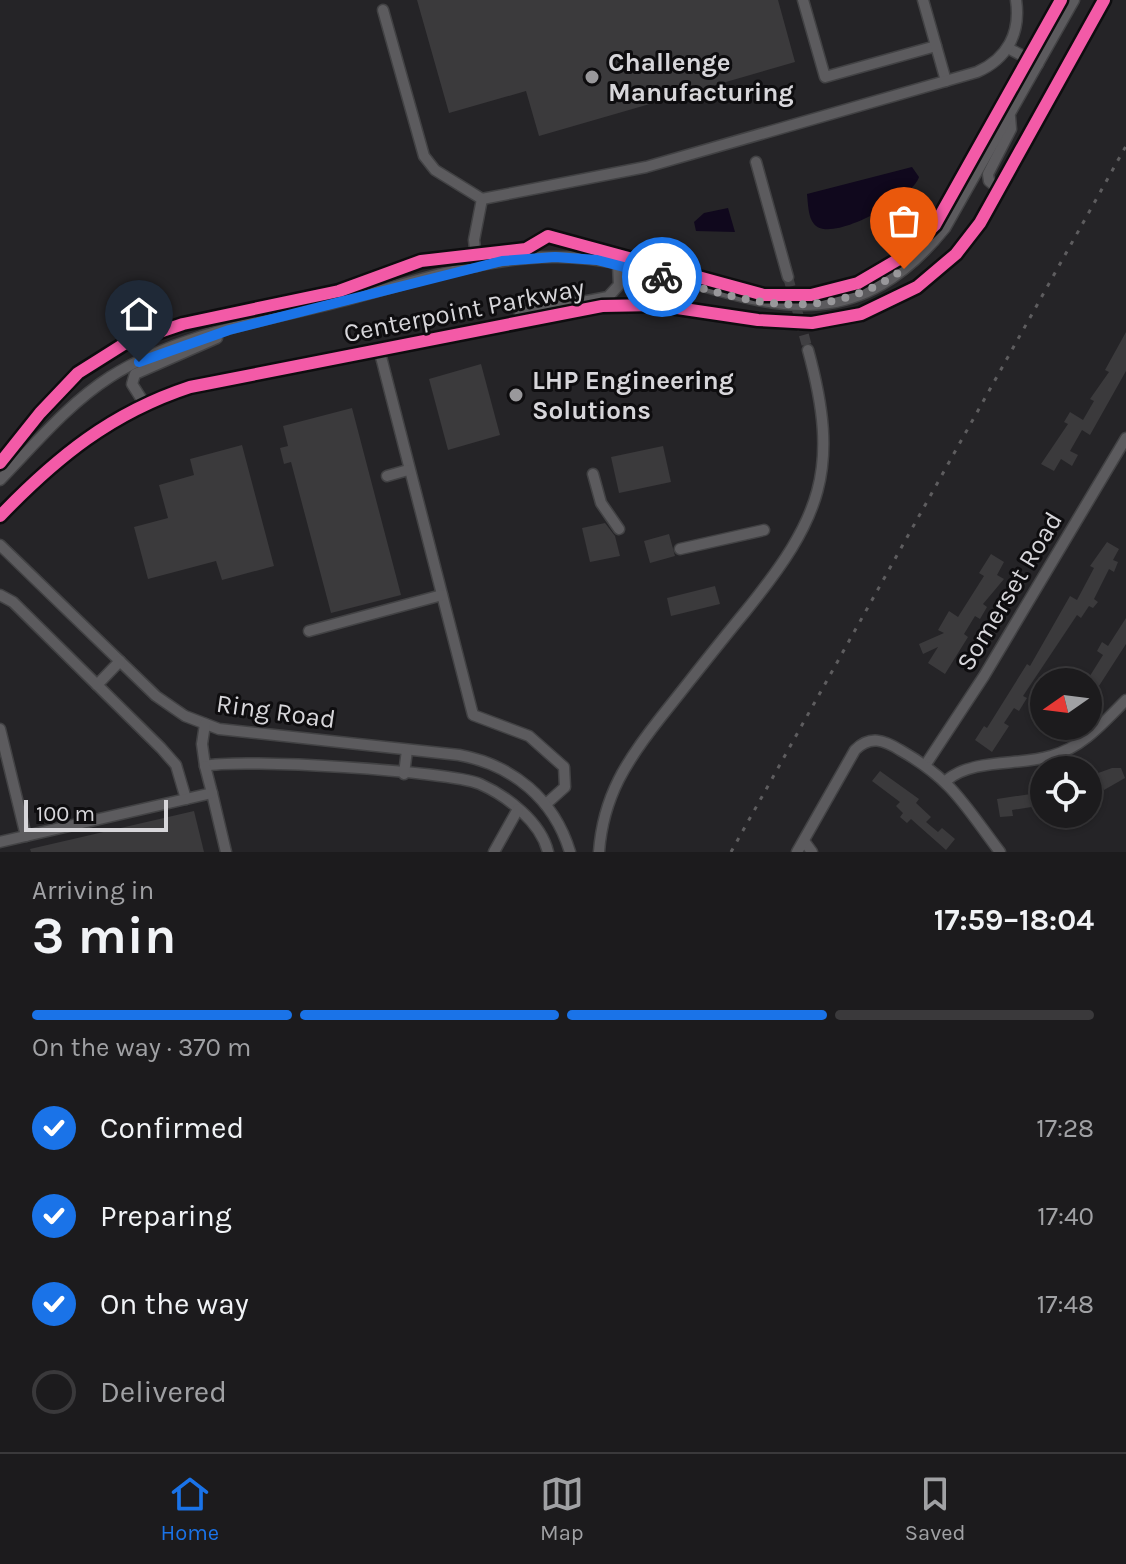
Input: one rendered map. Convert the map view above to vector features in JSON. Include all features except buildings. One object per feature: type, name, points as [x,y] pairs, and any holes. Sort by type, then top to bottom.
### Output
[{"type":"street","points":[[803,0],[825,77],[936,46]]},
{"type":"street","points":[[923,0],[946,81]]},
{"type":"street","points":[[383,10],[427,162],[482,199],[646,167],[987,68],[1008,48],[1017,22],[1016,0]]},
{"type":"street","name":"Centerpoint Parkway","points":[[0,480],[85,394],[113,375],[159,353],[229,330],[477,266],[555,257],[618,265],[763,304],[809,306],[863,292],[889,279],[932,245],[958,210],[1074,0]]},
{"type":"street","name":"Centerpoint Parkway","points":[[0,516],[73,446],[144,403],[203,384],[571,311],[629,305],[684,308],[785,323],[812,323],[861,314],[898,298],[938,271],[972,235],[1104,0]]},
{"type":"street","points":[[1008,48],[1038,64]]},
{"type":"street","points":[[999,189],[989,181],[988,174],[1011,129],[1010,115]]},
{"type":"street","points":[[756,162],[788,277]]},
{"type":"street","points":[[477,266],[474,240],[482,199]]},
{"type":"street","points":[[473,330],[504,317],[608,297],[619,285],[618,265]]},
{"type":"street","points":[[144,403],[132,384],[135,374],[163,359],[203,346],[229,330]]},
{"type":"street","points":[[379,349],[473,715],[529,736],[564,767],[565,787],[546,804]]},
{"type":"street","points":[[599,852],[606,807],[623,766],[778,571],[806,526],[819,485],[824,442],[821,405],[808,350]]},
{"type":"street","name":"Somerset Road","points":[[926,764],[984,676],[1126,438]]},
{"type":"street","points":[[387,476],[408,470]]},
{"type":"street","points":[[593,474],[601,503],[619,529]]},
{"type":"street","points":[[680,549],[764,530]]},
{"type":"street","name":"Ring Road","points":[[0,545],[169,707],[205,724],[257,734],[487,762],[519,779],[546,804],[560,826],[570,852]]},
{"type":"street","points":[[0,595],[13,602],[176,765],[186,799]]},
{"type":"street","points":[[309,631],[442,595]]},
{"type":"street","points":[[97,685],[120,661]]},
{"type":"street","points":[[947,780],[963,771],[1040,759],[1067,750],[1098,730],[1126,700]]},
{"type":"street","points":[[205,724],[202,744],[205,766],[226,852]]},
{"type":"street","points":[[0,729],[26,836]]},
{"type":"street","points":[[797,852],[855,750],[869,741],[886,742],[926,764],[947,780],[1000,852]]},
{"type":"street","points":[[404,774],[407,750]]},
{"type":"street","points":[[205,766],[256,762],[479,783],[518,809],[533,824],[548,852]]},
{"type":"street","points":[[0,842],[212,793]]},
{"type":"street","points":[[494,852],[518,809]]},
{"type":"street","points":[[804,841],[812,852]]},
{"type":"shaded area","points":[[912,167],[919,177],[914,186],[871,216],[836,228],[823,229],[812,221],[807,194]]},
{"type":"shaded area","points":[[728,208],[735,232],[696,231],[694,222],[704,213]]},
{"type":"tunnel","points":[[788,277],[808,350]]},
{"type":"railway","points":[[731,852],[1126,146]]},
{"type":"cycle path","points":[[0,463],[40,413],[78,373],[124,344],[183,324],[339,291],[421,261],[526,249],[548,236],[764,295],[811,295],[858,283],[904,256],[935,225],[1061,0]]},
{"type":"cycle path","points":[[0,516],[64,456],[87,439],[135,410],[190,387],[602,306],[657,305],[758,320],[812,323],[861,314],[917,287],[956,254],[980,223],[1104,0]]},
{"type":"way so far","points":[[662,277],[763,304],[809,306],[863,292],[904,269]]},
{"type":"place","name":"Challenge Manufacturing","points":[[592,77]]},
{"type":"place","name":"LHP Engineering Solutions","points":[[516,395]]},
{"type":"route","points":[[139,362],[174,347],[229,330],[502,261],[555,257],[597,260],[662,277]]}]
